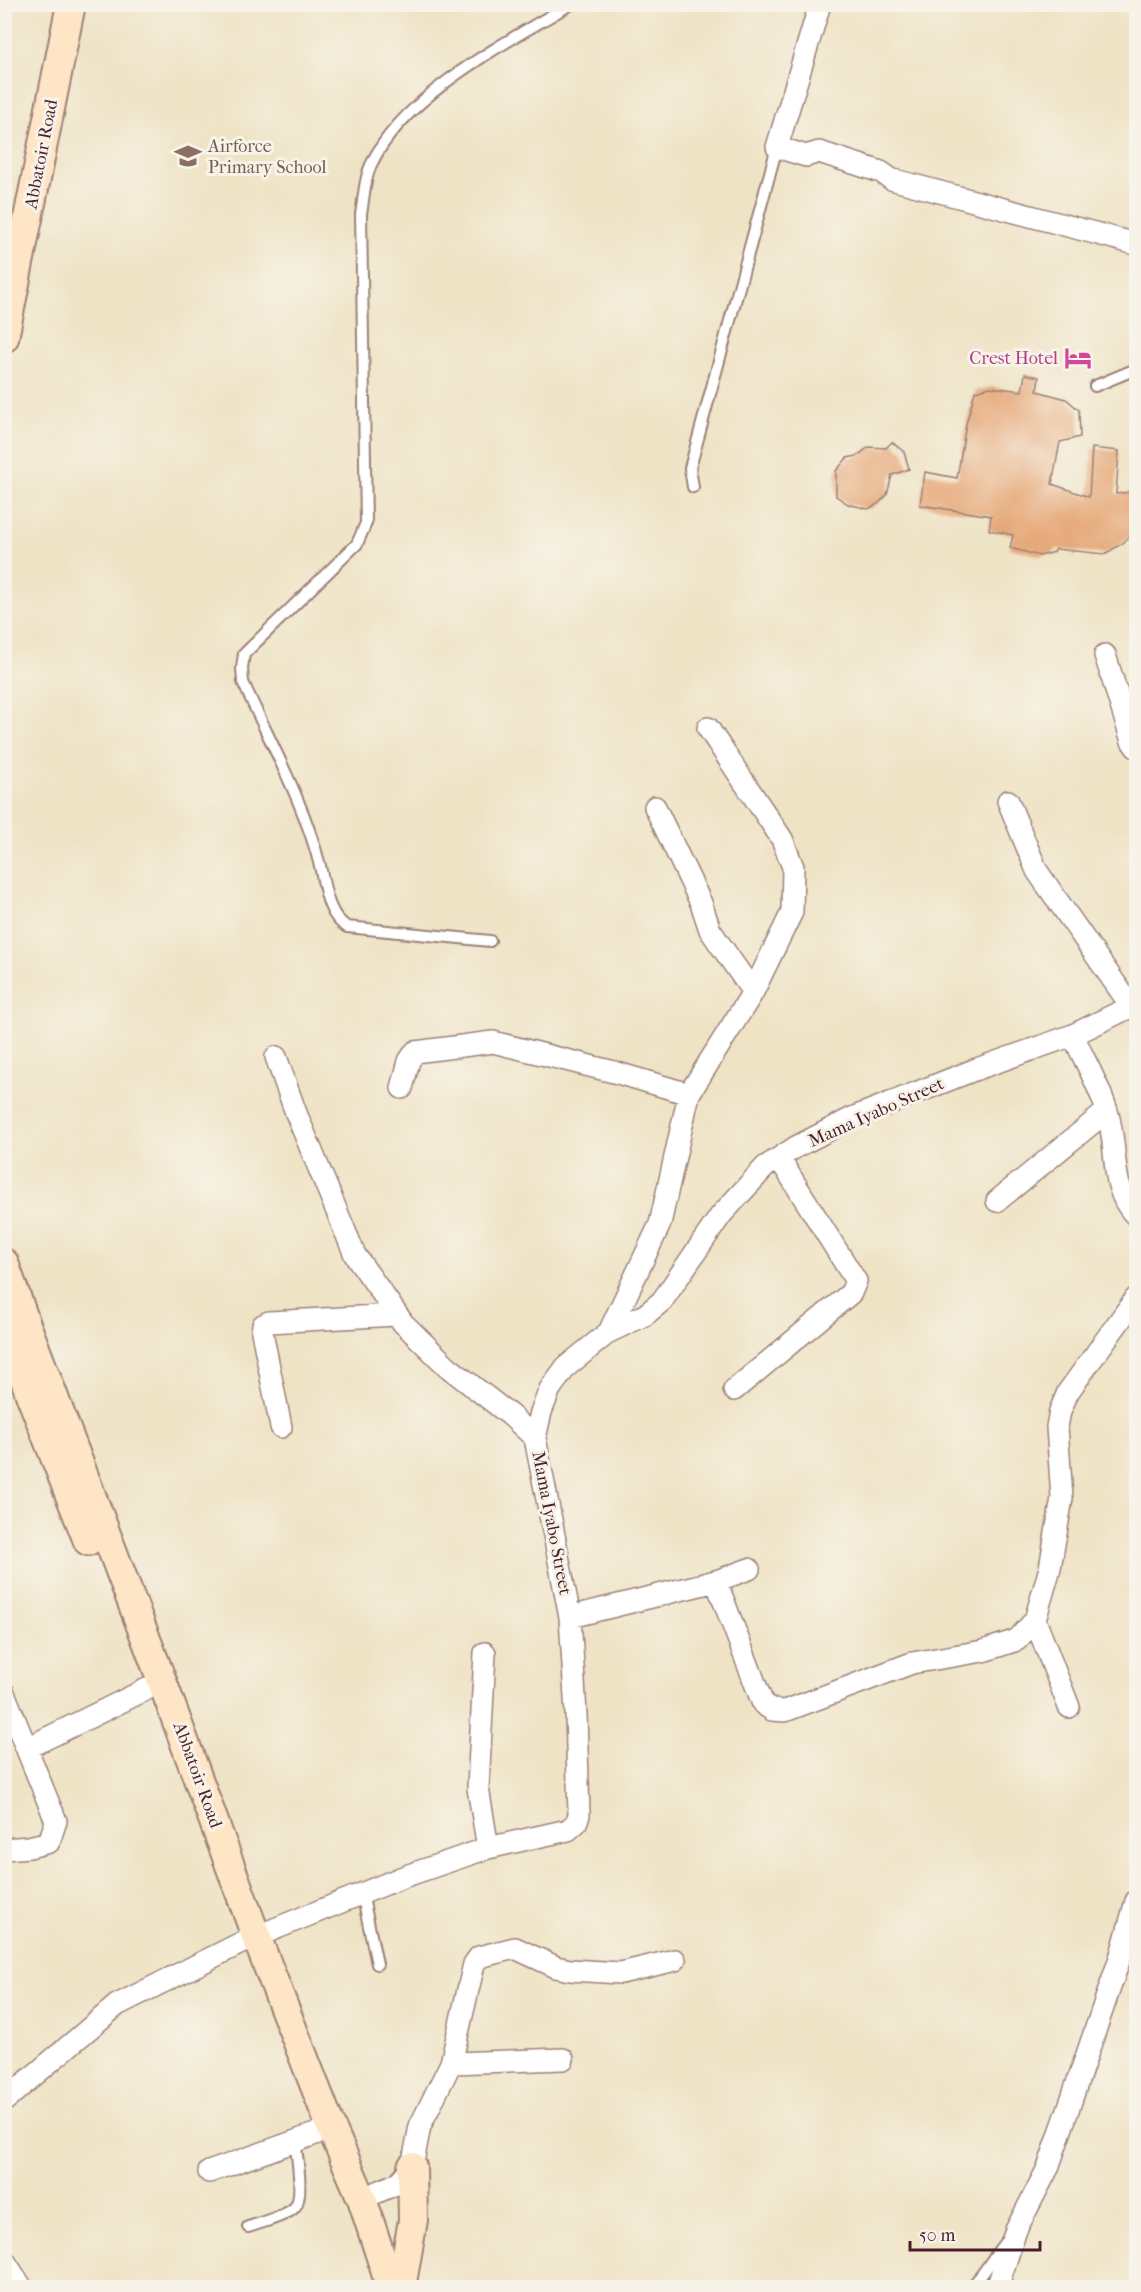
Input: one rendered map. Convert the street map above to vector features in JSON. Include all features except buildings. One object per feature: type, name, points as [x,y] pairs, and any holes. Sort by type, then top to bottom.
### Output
[{"type":"street","name":"Abbatoir Road","points":[[4,244],[52,4]]},
{"type":"street","name":"Abbatoir Road","points":[[4,338],[71,4]]},
{"type":"street","points":[[820,4],[777,147],[806,156],[819,152],[881,172],[891,179],[1137,244]]},
{"type":"street","points":[[1105,655],[1132,741],[1137,747]]},
{"type":"street","points":[[609,1332],[660,1224],[689,1094],[753,992],[792,912],[793,867],[782,839],[708,728]]},
{"type":"street","points":[[1008,801],[1037,870],[1134,1005]]},
{"type":"street","points":[[655,807],[701,903],[710,930],[753,992]]},
{"type":"street","name":"Mama Iyabo Street","points":[[4,2101],[117,2005],[251,1938],[403,1876],[488,1848],[568,1830],[576,1823],[579,1815],[570,1617],[535,1438],[541,1412],[550,1389],[566,1367],[609,1332],[645,1315],[662,1301],[721,1215],[765,1167],[852,1118],[974,1070],[1073,1035],[1134,1005]]},
{"type":"street","points":[[1073,1035],[1107,1111],[1120,1193],[1126,1206],[1137,1216]]},
{"type":"street","points":[[402,1088],[409,1061],[414,1052],[493,1042],[614,1072],[689,1094]]},
{"type":"street","points":[[276,1057],[296,1113],[355,1255],[396,1315],[448,1367],[535,1438]]},
{"type":"street","points":[[997,1201],[1107,1111]]},
{"type":"street","points":[[734,1390],[851,1293],[856,1281],[779,1158]]},
{"type":"street","name":"Abbatoir Road","points":[[4,1263],[170,1702],[251,1938],[306,2137],[375,2288]]},
{"type":"street","points":[[716,1581],[763,1704],[772,1710],[785,1712],[912,1663],[983,1651],[1017,1640],[1035,1620],[1050,1568],[1062,1498],[1057,1427],[1060,1411],[1068,1392],[1137,1298]]},
{"type":"street","points":[[281,1426],[262,1332],[263,1325],[280,1321],[396,1315]]},
{"type":"street","name":"Abbatoir Road","points":[[4,1319],[30,1394],[147,1689],[362,2199],[391,2288]]},
{"type":"street","points":[[570,1617],[716,1581],[749,1569]]},
{"type":"street","points":[[1035,1620],[1069,1707]]},
{"type":"street","points":[[485,1653],[478,1788],[488,1848]]},
{"type":"street","points":[[27,1748],[147,1689]]},
{"type":"street","points":[[4,1692],[56,1821],[49,1842],[29,1847],[4,1849]]},
{"type":"street","points":[[997,2288],[1016,2230],[1048,2168],[1120,1958],[1137,1901]]},
{"type":"street","points":[[401,2288],[412,2220],[412,2167],[420,2126],[451,2063],[474,1964],[479,1957],[515,1948],[570,1970],[621,1973],[675,1960]]},
{"type":"street","points":[[451,2063],[563,2059]]},
{"type":"street","points":[[209,2172],[306,2137]]},
{"type":"street","points":[[362,2199],[398,2183],[412,2167]]},
{"type":"street","points":[[4,2260],[22,2288]]},
{"type":"lane","points":[[490,941],[347,927],[337,921],[330,904],[311,831],[243,682],[242,668],[244,654],[357,544],[366,523],[361,214],[370,166],[392,130],[418,103],[492,51],[571,4]]},
{"type":"lane","points":[[693,488],[690,468],[777,147]]},
{"type":"lane","points":[[1095,386],[1137,369]]},
{"type":"lane","points":[[362,1893],[377,1964]]},
{"type":"lane","points":[[248,2227],[288,2213],[296,2206],[300,2195],[306,2137]]},
{"type":"lane","points":[[970,2288],[981,2277],[996,2252],[1016,2230]]},
{"type":"place","name":"Airforce Primary School","points":[[188,156]]},
{"type":"place","name":"Crest Hotel","points":[[1078,358]]}]
